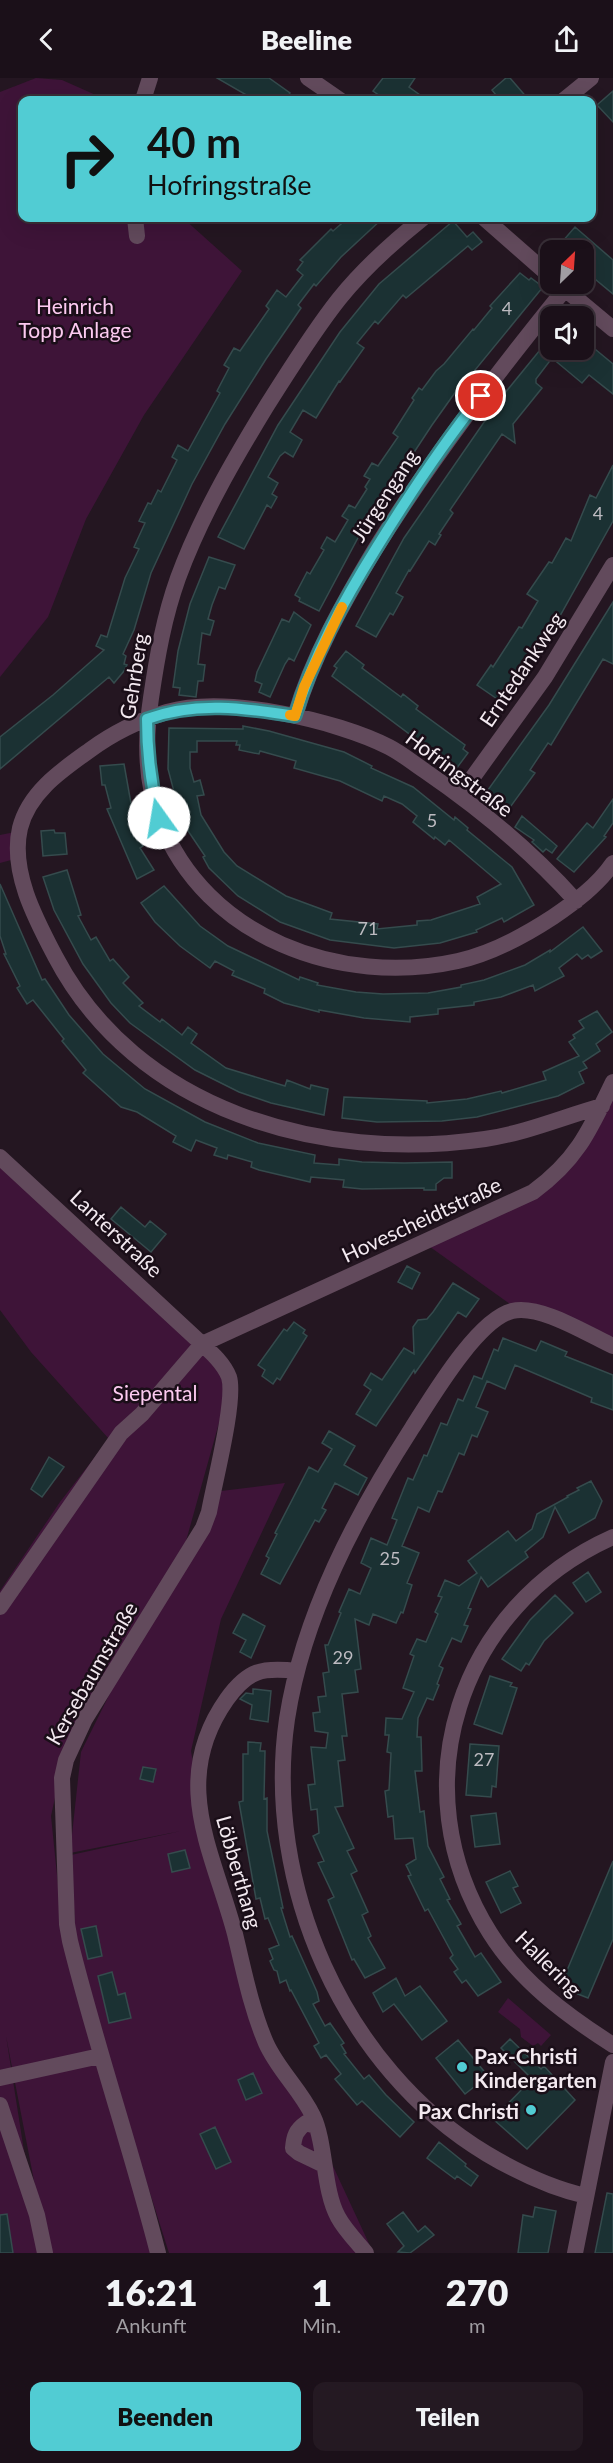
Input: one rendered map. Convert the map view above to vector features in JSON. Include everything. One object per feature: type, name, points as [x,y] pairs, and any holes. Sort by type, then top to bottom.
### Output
[{"type":"street","points":[[144,96],[150,78]]},
{"type":"street","points":[[308,78],[334,96]]},
{"type":"street","points":[[569,96],[591,78]]},
{"type":"street","points":[[135,222],[137,236]]},
{"type":"street","name":"Gehrberg","points":[[418,222],[391,244],[338,300],[284,379],[229,471],[178,578],[159,648],[147,719],[151,786],[159,818],[173,849],[194,880],[216,903],[245,926],[278,944],[319,958],[360,967],[429,966],[459,961],[490,951],[524,936],[576,901],[613,863]]},
{"type":"street","points":[[489,222],[540,267]]},
{"type":"street","name":"Jürgengang","points":[[295,716],[304,687],[333,624],[361,573],[417,483],[556,294]]},
{"type":"street","points":[[571,294],[613,329]]},
{"type":"street","name":"Erntedankweg","points":[[460,795],[545,677],[613,565]]},
{"type":"street","name":"Hofringstraße","points":[[576,901],[556,879],[460,795],[390,747],[334,726],[248,708],[223,707],[169,711],[116,733],[50,781],[26,811],[17,844],[17,860],[22,879],[45,937],[65,975],[95,1017],[126,1048],[170,1081],[205,1101],[257,1123],[318,1137],[411,1145],[489,1138],[531,1129],[602,1106]]},
{"type":"street","name":"Hovescheidtstraße","points":[[202,1344],[533,1192],[556,1175],[576,1153],[613,1082]]},
{"type":"street","name":"Lanterstraße","points":[[0,1157],[202,1344]]},
{"type":"street","points":[[586,2196],[539,2182],[512,2169],[457,2134],[417,2100],[384,2064],[345,2007],[310,1932],[291,1859],[285,1817],[284,1753],[287,1722],[297,1671],[319,1605],[358,1520],[397,1452],[433,1396],[490,1322],[512,1311],[531,1311],[613,1346]]},
{"type":"street","points":[[0,1607],[121,1432],[142,1414],[202,1344]]},
{"type":"street","name":"Kersebaumstraße","points":[[158,2253],[144,2197],[100,2056],[67,1924],[62,1778],[71,1745],[194,1545],[209,1512],[230,1406],[230,1391],[229,1378],[223,1367],[202,1344]]},
{"type":"street","name":"Hallering","points":[[613,1537],[576,1556],[540,1582],[496,1630],[473,1669],[456,1714],[449,1750],[446,1794],[449,1823],[459,1869],[472,1902],[490,1934],[523,1976],[548,1999],[574,2020],[613,2045]]},
{"type":"street","name":"Löbberthang","points":[[297,1671],[272,1668],[259,1670],[245,1678],[233,1690],[207,1735],[202,1752],[199,1804],[202,1828],[234,1933],[249,2000],[277,2065],[298,2090],[314,2117],[338,2217],[366,2253]]},
{"type":"street","points":[[0,2078],[100,2056]]},
{"type":"street","points":[[576,2253],[613,2062]]},
{"type":"street","points":[[0,2105],[37,2215],[45,2253]]},
{"type":"street","points":[[316,2126],[306,2123],[298,2129],[294,2137],[293,2148],[324,2165]]},
{"type":"green space","name":"Heinrich Topp Anlage","points":[[36,78],[62,80],[98,96],[18,96],[18,222],[187,222],[242,271],[144,415],[86,519],[48,617],[0,677],[0,92]]},
{"type":"green space","points":[[15,832],[15,859],[0,863],[0,835]]},
{"type":"green space","points":[[613,1089],[613,1345],[517,1309],[426,1244],[534,1193]]},
{"type":"green space","name":"Siepental","points":[[0,1158],[222,1368],[224,1405],[186,1541],[66,1747],[51,1816],[64,1944],[153,2253],[48,2253],[6,2036],[40,2253],[0,2253],[0,1591],[60,1502],[109,1439],[31,1352],[0,1310]]},
{"type":"green space","points":[[285,1483],[221,1619],[191,1751],[204,1826],[246,1971],[279,2059],[332,2164],[371,2248],[371,2253],[169,2253],[118,2092],[76,1942],[71,1855],[181,1831],[70,1853],[81,1752],[119,1675],[221,1491]]},
{"type":"green space","points":[[508,1998],[551,2035],[541,2046],[538,2043],[533,2046],[521,2037],[520,2029],[498,2012]]},
{"type":"building","points":[[217,78],[269,78],[290,93],[288,96],[248,96]]},
{"type":"building","points":[[383,78],[415,78],[409,87],[421,96],[380,96],[373,91]]},
{"type":"building","points":[[506,78],[510,78],[526,96],[497,96],[492,90]]},
{"type":"building","points":[[613,91],[613,122],[597,105]]},
{"type":"building","points":[[343,222],[379,222],[341,257],[316,286],[314,284],[298,305],[301,308],[225,424],[192,484],[151,573],[134,630],[123,654],[126,656],[124,664],[127,665],[124,671],[114,683],[109,677],[0,769],[0,737],[104,650],[96,646],[101,635],[107,637],[125,578],[139,549],[134,547],[145,523],[139,521],[148,503],[151,504],[158,490],[161,492],[177,460],[172,457],[178,445],[188,451],[220,393],[217,391],[229,368],[224,365],[234,348],[240,351],[269,309],[266,306],[277,290],[286,297],[303,275],[297,270],[303,262],[300,260],[331,229],[333,231]]},
{"type":"building","points":[[452,222],[467,237],[473,232],[482,242],[472,250],[468,246],[406,298],[403,295],[378,324],[375,321],[357,343],[364,348],[339,381],[316,418],[303,410],[290,432],[302,440],[293,457],[285,452],[280,456],[268,477],[278,483],[272,494],[277,497],[271,508],[267,505],[244,549],[218,537],[278,425],[340,332],[379,284]]},
{"type":"building","points":[[575,227],[590,240],[564,240]]},
{"type":"building","points":[[594,244],[613,260],[613,294],[594,278]]},
{"type":"building","points":[[520,273],[540,285],[540,291],[471,375],[469,373],[432,425],[359,536],[319,611],[299,601],[300,598],[295,595],[307,572],[310,574],[324,550],[321,548],[327,537],[335,542],[348,520],[342,516],[349,505],[355,508],[367,489],[365,487],[370,479],[364,476],[372,463],[378,466],[398,437],[393,433],[414,400],[412,398],[419,388],[422,390],[436,371],[474,330],[492,308],[490,306]]},
{"type":"building","points":[[594,348],[613,364],[613,394],[589,375],[582,383],[554,360],[594,360]]},
{"type":"building","points":[[540,350],[540,360],[550,360],[536,379],[536,383],[542,388],[513,424],[515,443],[502,434],[450,510],[453,513],[439,534],[441,535],[435,545],[429,541],[409,570],[396,593],[403,597],[393,615],[390,613],[376,637],[356,626],[404,538],[500,399]]},
{"type":"building","points":[[613,465],[613,521],[561,614],[503,703],[477,685],[491,665],[493,667],[519,627],[522,628],[538,601],[527,594],[549,562],[552,563],[566,538],[571,541],[590,495],[596,498]]},
{"type":"building","points":[[209,557],[235,565],[225,589],[219,587],[212,605],[208,619],[214,621],[210,635],[202,633],[198,664],[205,665],[203,681],[198,681],[196,697],[179,695],[180,688],[173,687],[178,651],[190,604]]},
{"type":"building","points":[[613,602],[613,664],[603,659],[551,745],[548,743],[530,770],[535,773],[508,810],[485,794],[549,705]]},
{"type":"building","points":[[294,612],[311,625],[294,661],[289,658],[285,664],[270,697],[259,692],[262,684],[255,681],[257,672],[282,619],[289,622]]},
{"type":"building","points":[[346,651],[364,665],[362,668],[401,697],[403,694],[418,706],[416,709],[465,745],[463,749],[468,753],[456,769],[332,676],[337,668],[334,666]]},
{"type":"building","points":[[243,726],[269,731],[344,752],[372,766],[371,768],[413,787],[454,820],[455,817],[468,828],[467,830],[512,867],[534,905],[504,922],[502,918],[476,930],[477,932],[440,943],[394,948],[330,940],[280,922],[238,896],[209,868],[203,857],[205,856],[182,822],[168,769],[169,728],[243,729]],"holes":[[[197,741],[237,741],[236,745],[240,745],[239,750],[259,754],[260,751],[296,761],[294,768],[340,781],[382,801],[384,796],[402,804],[417,816],[413,822],[434,839],[435,837],[445,845],[449,840],[501,884],[477,897],[480,904],[431,920],[417,921],[417,925],[377,929],[378,924],[330,919],[332,913],[286,896],[237,866],[224,852],[201,815],[197,796],[204,795],[200,780],[194,782],[190,768],[190,752],[197,752]]]},
{"type":"building","points":[[124,764],[135,826],[143,846],[140,848],[154,870],[137,879],[107,809],[111,808],[105,785],[102,785],[100,766]]},
{"type":"building","points":[[613,799],[613,823],[604,836],[606,837],[574,872],[557,859],[587,823],[593,828]]},
{"type":"building","points":[[522,816],[557,846],[552,853],[546,849],[543,852],[532,842],[534,840],[515,827]]},
{"type":"building","points":[[54,830],[55,833],[65,833],[67,854],[43,856],[41,831]]},
{"type":"building","points":[[67,870],[81,915],[78,916],[91,940],[96,937],[110,961],[113,959],[129,977],[123,983],[143,1003],[139,1006],[160,1022],[162,1019],[182,1035],[188,1027],[197,1034],[191,1043],[226,1068],[285,1086],[287,1080],[310,1089],[311,1085],[328,1089],[324,1115],[271,1103],[239,1092],[195,1070],[130,1023],[111,1003],[83,964],[54,910],[43,877]]},
{"type":"building","points":[[0,884],[42,980],[45,979],[69,1015],[103,1054],[145,1089],[205,1122],[258,1143],[315,1155],[314,1163],[339,1165],[339,1159],[362,1162],[452,1162],[452,1178],[444,1178],[436,1184],[436,1190],[343,1187],[344,1180],[311,1177],[310,1182],[259,1170],[251,1167],[252,1162],[228,1155],[227,1159],[214,1155],[217,1148],[196,1140],[191,1151],[173,1142],[176,1136],[137,1112],[121,1107],[83,1073],[86,1070],[33,1000],[27,1004],[17,988],[20,986],[4,954],[6,954],[0,936]]},
{"type":"building","points":[[164,886],[200,926],[228,946],[299,980],[300,977],[318,983],[317,985],[356,992],[428,993],[461,987],[461,985],[484,980],[525,965],[550,950],[550,952],[583,927],[602,951],[591,958],[588,955],[582,959],[577,954],[559,968],[564,976],[535,991],[533,985],[501,997],[474,1002],[474,1005],[438,1009],[438,1014],[410,1017],[410,1022],[364,1018],[319,1010],[319,1012],[284,1003],[264,993],[265,989],[232,975],[234,971],[215,961],[210,968],[180,946],[155,922],[141,903]]},
{"type":"building","points":[[597,1011],[612,1032],[596,1044],[600,1051],[583,1062],[587,1068],[579,1072],[584,1083],[558,1096],[477,1117],[442,1121],[377,1122],[342,1118],[344,1097],[427,1101],[427,1103],[467,1099],[501,1091],[502,1093],[546,1080],[543,1072],[579,1056],[569,1042],[575,1038],[573,1035],[584,1028],[579,1021]]},
{"type":"building","points":[[121,1207],[145,1227],[150,1221],[166,1234],[151,1252],[111,1219]]},
{"type":"building","points":[[407,1266],[420,1273],[412,1289],[398,1282]]},
{"type":"building","points":[[453,1283],[479,1299],[466,1317],[458,1312],[415,1373],[414,1370],[376,1426],[356,1414],[371,1390],[364,1385],[371,1373],[382,1380],[404,1348],[414,1354],[413,1327],[418,1320],[427,1319]]},
{"type":"building","points":[[294,1322],[305,1330],[303,1333],[307,1336],[280,1380],[277,1378],[273,1384],[262,1376],[265,1370],[258,1365],[284,1329],[287,1331]]},
{"type":"building","points":[[503,1338],[536,1351],[541,1341],[567,1352],[565,1356],[613,1375],[613,1410],[591,1402],[592,1398],[515,1365],[505,1389],[487,1381],[476,1407],[488,1412],[477,1437],[472,1435],[464,1455],[459,1453],[442,1492],[438,1491],[429,1512],[418,1507],[402,1546],[419,1553],[407,1583],[412,1585],[403,1613],[401,1612],[396,1623],[373,1614],[369,1625],[355,1619],[361,1669],[355,1670],[358,1692],[342,1694],[347,1736],[342,1736],[345,1760],[338,1761],[343,1806],[335,1807],[354,1848],[347,1851],[357,1871],[351,1874],[368,1912],[362,1915],[371,1936],[368,1938],[385,1968],[365,1978],[354,1959],[352,1960],[328,1900],[334,1897],[318,1863],[324,1861],[313,1836],[319,1833],[317,1809],[311,1810],[308,1785],[315,1784],[311,1747],[326,1748],[328,1733],[315,1731],[313,1713],[320,1712],[318,1697],[326,1696],[323,1673],[329,1672],[325,1645],[328,1645],[349,1589],[360,1594],[371,1568],[361,1563],[371,1538],[387,1545],[397,1520],[392,1518],[408,1478],[413,1480],[424,1455],[427,1456],[441,1423],[447,1425],[458,1399],[463,1401],[474,1376],[482,1379],[494,1349],[498,1351]]},
{"type":"building","points":[[329,1431],[355,1446],[344,1465],[367,1478],[358,1495],[335,1483],[322,1508],[326,1510],[319,1522],[315,1520],[280,1584],[261,1574],[269,1558],[266,1556],[277,1534],[275,1533],[309,1467],[318,1472],[332,1449],[322,1443]]},
{"type":"building","points":[[49,1457],[64,1467],[42,1497],[31,1489]]},
{"type":"building","points":[[591,1481],[602,1501],[595,1518],[569,1533],[555,1507],[543,1537],[525,1552],[528,1557],[488,1587],[481,1577],[468,1608],[471,1609],[464,1625],[468,1626],[461,1642],[452,1638],[439,1666],[443,1668],[433,1700],[427,1698],[418,1718],[417,1737],[421,1737],[422,1771],[415,1771],[420,1812],[424,1811],[428,1846],[444,1877],[440,1879],[450,1899],[447,1900],[461,1924],[457,1926],[475,1957],[481,1953],[501,1982],[478,1996],[466,1980],[462,1983],[454,1972],[458,1969],[450,1958],[453,1955],[428,1909],[425,1911],[408,1876],[411,1875],[406,1865],[416,1859],[413,1838],[395,1839],[393,1816],[388,1817],[385,1791],[389,1790],[391,1753],[387,1752],[389,1735],[385,1735],[386,1718],[402,1719],[414,1692],[403,1688],[414,1656],[410,1654],[417,1639],[426,1642],[438,1614],[435,1612],[442,1597],[438,1596],[445,1580],[459,1586],[477,1573],[468,1561],[508,1531],[516,1541],[532,1529],[537,1514]]},
{"type":"building","points":[[588,1572],[601,1592],[586,1602],[573,1583]]},
{"type":"building","points":[[555,1595],[573,1613],[544,1641],[529,1665],[526,1663],[521,1671],[502,1659],[530,1620]]},
{"type":"building","points":[[243,1614],[265,1626],[251,1658],[240,1652],[246,1640],[233,1633]]},
{"type":"building","points":[[490,1676],[512,1683],[510,1686],[517,1688],[502,1734],[474,1724]]},
{"type":"building","points":[[253,1689],[271,1691],[268,1722],[250,1719],[252,1705],[240,1699],[246,1693],[253,1694]]},
{"type":"building","points":[[248,1742],[261,1743],[260,1751],[265,1751],[264,1799],[267,1798],[267,1831],[283,1908],[281,1908],[290,1937],[292,1936],[317,1992],[319,2001],[313,2004],[325,2026],[330,2023],[344,2043],[341,2045],[346,2053],[344,2054],[364,2079],[369,2075],[414,2122],[400,2137],[362,2101],[357,2105],[335,2079],[341,2074],[326,2055],[321,2058],[314,2046],[319,2043],[286,1980],[280,1983],[277,1971],[274,1970],[270,1961],[273,1959],[269,1949],[279,1945],[268,1918],[265,1919],[260,1898],[256,1899],[239,1802],[243,1801],[243,1754],[248,1754]]},
{"type":"building","points":[[470,1744],[499,1746],[496,1787],[492,1786],[491,1797],[466,1795]]},
{"type":"building","points":[[143,1767],[156,1769],[153,1782],[140,1779]]},
{"type":"building","points":[[496,1813],[500,1844],[475,1847],[471,1816]]},
{"type":"building","points":[[185,1850],[190,1868],[172,1872],[168,1854]]},
{"type":"building","points":[[613,1861],[613,1939],[588,1998],[560,1987]]},
{"type":"building","points":[[510,1871],[518,1886],[513,1888],[521,1903],[501,1913],[486,1882]]},
{"type":"building","points":[[96,1926],[102,1956],[88,1959],[81,1929]]},
{"type":"building","points":[[112,1972],[118,1995],[125,1993],[131,2018],[109,2023],[98,1976]]},
{"type":"building","points":[[396,1978],[405,1996],[420,1986],[447,2021],[422,2040],[394,2004],[383,2012],[373,1993]]},
{"type":"building","name":"Pax Christi","points":[[510,2039],[541,2069],[544,2066],[575,2100],[527,2149],[493,2119],[532,2079],[501,2048]]},
{"type":"building","name":"Pax-Christi Kindergarten","points":[[458,2040],[488,2076],[465,2094],[436,2058]]},
{"type":"building","points":[[253,2073],[262,2093],[246,2100],[238,2080]]},
{"type":"building","points":[[215,2127],[231,2162],[216,2169],[200,2134]]},
{"type":"building","points":[[439,2142],[478,2176],[471,2186],[457,2176],[455,2179],[427,2158]]},
{"type":"building","points":[[607,2193],[613,2194],[613,2253],[595,2253]]},
{"type":"building","points":[[535,2207],[556,2211],[548,2253],[518,2253],[523,2215],[533,2217]]},
{"type":"building","points":[[403,2212],[418,2232],[425,2226],[434,2235],[410,2253],[398,2252],[404,2246],[387,2224]]},
{"type":"building","points":[[7,2214],[13,2253],[0,2253],[0,2215]]},
{"type":"slow traffic","points":[[290,715],[295,716],[304,687],[342,607]]},
{"type":"place","name":"Pax-Christi Kindergarten","points":[[462,2067]]},
{"type":"place","name":"Pax Christi","points":[[531,2110]]},
{"type":"route","points":[[159,818],[151,786],[147,719],[169,711],[223,707],[248,708],[295,716],[304,687],[333,624],[361,573],[423,474],[481,396]]}]
